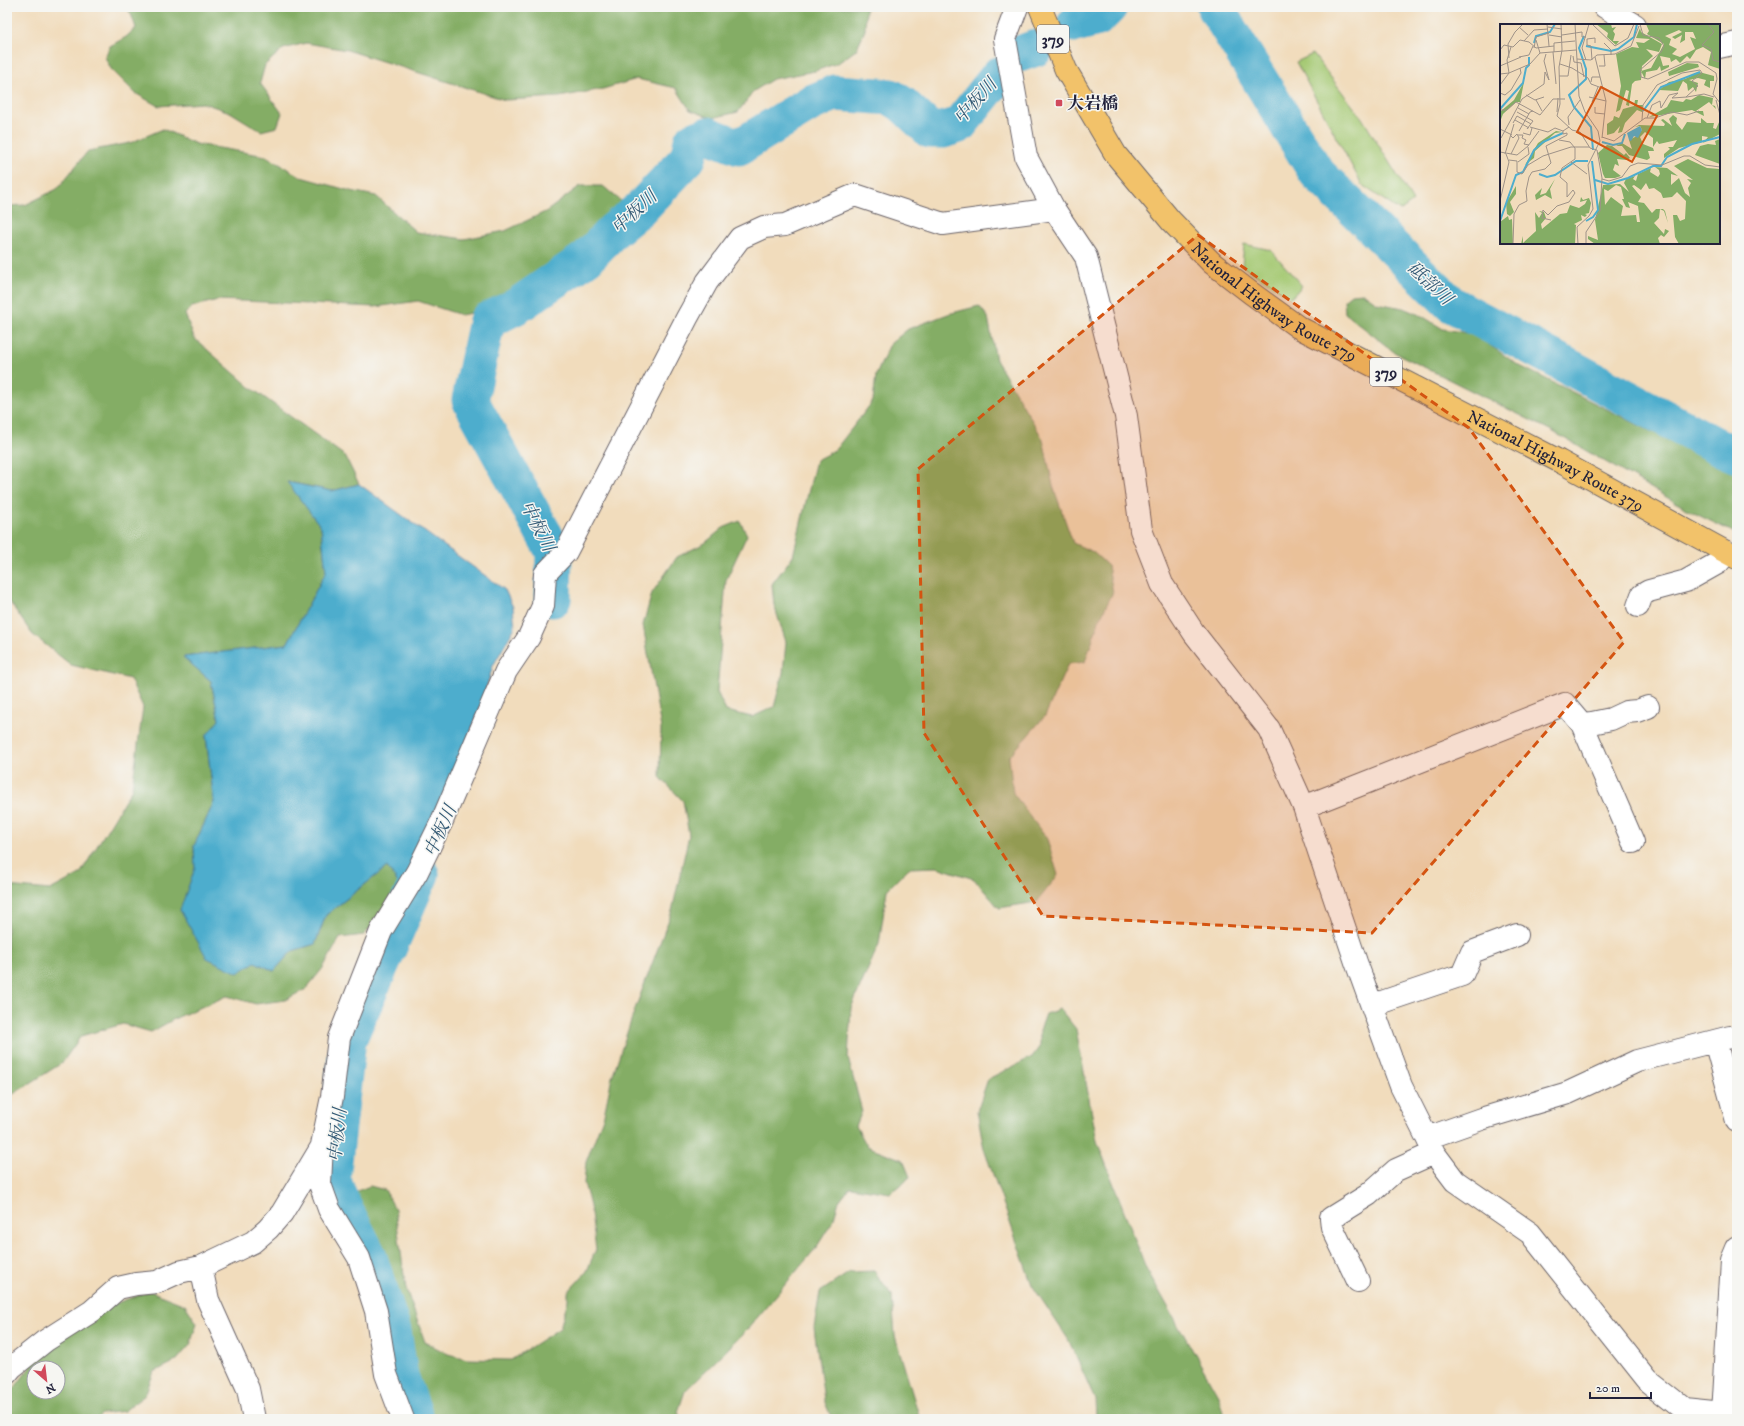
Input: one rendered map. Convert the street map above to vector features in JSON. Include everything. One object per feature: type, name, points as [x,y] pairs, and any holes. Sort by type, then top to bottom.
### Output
[{"type":"highway","name":"National Highway Route 379","points":[[1040,7],[1066,70],[1116,155],[1171,222],[1212,263],[1298,327],[1552,457],[1732,555]]},
{"type":"street","points":[[1017,7],[1005,39],[1012,85],[1026,156],[1054,209],[1086,257],[1126,416],[1141,530],[1162,584],[1194,632],[1269,729],[1304,807],[1356,962],[1373,1005],[1401,1086],[1431,1145],[1455,1181],[1530,1233],[1646,1379],[1684,1410],[1726,1416]]},
{"type":"street","points":[[1605,7],[1633,24]]},
{"type":"street","points":[[1720,48],[1737,43]]},
{"type":"street","points":[[403,1419],[386,1374],[376,1311],[359,1258],[329,1209],[320,1184],[322,1145],[332,1098],[339,1038],[381,931],[417,872],[442,821],[506,672],[532,630],[543,606],[545,574],[566,552],[687,318],[707,282],[740,238],[764,227],[785,225],[855,195],[943,224],[1054,209]]},
{"type":"street","points":[[1638,606],[1642,595],[1649,591],[1686,581],[1732,555]]},
{"type":"street","points":[[1304,807],[1565,704],[1582,724],[1633,842]]},
{"type":"street","points":[[1582,724],[1611,719],[1626,712],[1637,711],[1648,707]]},
{"type":"street","points":[[1373,1005],[1462,975],[1472,952],[1517,935]]},
{"type":"street","points":[[1358,1281],[1332,1227],[1331,1218],[1368,1195],[1396,1170],[1431,1145],[1481,1119],[1568,1093],[1637,1061],[1730,1037],[1737,1038]]},
{"type":"street","points":[[1715,1041],[1737,1121]]},
{"type":"street","points":[[7,1373],[12,1367],[45,1341],[92,1311],[118,1288],[136,1284],[158,1282],[179,1272],[201,1267],[253,1242],[282,1214],[322,1145]]},
{"type":"street","points":[[1726,1416],[1732,1260],[1737,1248]]},
{"type":"street","points":[[201,1267],[208,1300],[248,1389],[254,1419]]},
{"type":"street","points":[[1726,1416],[1737,1390]]},
{"type":"highlighted area","points":[[1198,235],[1469,428],[1624,642],[1372,933],[1043,916],[924,733],[918,469]]},
{"type":"green space","points":[[126,7],[866,7],[865,30],[856,50],[838,63],[815,71],[773,79],[754,91],[738,112],[712,118],[690,110],[676,88],[637,79],[603,89],[559,97],[505,100],[347,50],[306,43],[283,49],[265,65],[260,83],[282,113],[277,127],[261,131],[230,112],[203,103],[158,106],[135,93],[111,69],[105,57],[110,46],[126,37],[136,28],[131,14]]},
{"type":"green space","points":[[1313,54],[1362,118],[1413,201],[1400,211],[1362,185],[1296,62]]},
{"type":"green space","points":[[163,129],[196,144],[266,156],[301,177],[351,191],[376,196],[416,232],[464,239],[505,231],[547,211],[580,186],[603,186],[622,202],[621,214],[603,228],[550,277],[506,306],[461,315],[418,301],[375,307],[218,300],[192,307],[185,314],[194,338],[250,387],[345,456],[359,484],[332,491],[288,482],[321,527],[326,572],[287,644],[184,657],[211,681],[219,721],[206,736],[214,802],[194,846],[195,868],[180,911],[255,962],[274,971],[292,951],[315,944],[326,915],[387,867],[399,884],[387,909],[364,935],[340,938],[323,968],[306,989],[285,1000],[256,1004],[227,996],[178,1017],[151,1032],[123,1024],[81,1036],[62,1063],[7,1098],[7,886],[50,890],[80,874],[132,789],[143,707],[130,679],[71,665],[32,634],[7,598],[7,206],[25,205],[57,189],[88,151],[130,143]]},
{"type":"green space","points":[[1244,244],[1271,250],[1302,286],[1291,298],[1242,266]]},
{"type":"green space","points":[[1363,293],[1377,303],[1403,308],[1422,316],[1443,329],[1474,334],[1518,365],[1737,474],[1737,534],[1694,513],[1550,430],[1394,352],[1345,313],[1344,300],[1351,294]]},
{"type":"green space","points":[[979,306],[988,317],[996,360],[1043,439],[1053,486],[1073,543],[1093,552],[1108,566],[1113,592],[1099,621],[1085,662],[1068,664],[1045,716],[1009,757],[1013,793],[1047,839],[1058,875],[1037,902],[999,908],[974,879],[937,867],[909,868],[887,890],[879,944],[851,1008],[848,1058],[862,1111],[856,1126],[867,1146],[903,1160],[910,1177],[890,1193],[850,1187],[839,1201],[833,1221],[816,1248],[746,1331],[685,1391],[678,1412],[681,1419],[426,1419],[425,1396],[403,1352],[377,1261],[352,1208],[349,1194],[370,1186],[385,1190],[395,1209],[406,1289],[425,1342],[448,1354],[467,1359],[511,1360],[560,1328],[568,1300],[568,1292],[587,1271],[596,1249],[590,1206],[584,1183],[586,1162],[604,1115],[612,1077],[635,1009],[672,911],[689,835],[683,801],[660,777],[661,728],[643,625],[652,593],[677,557],[705,543],[723,528],[740,521],[747,535],[726,580],[717,692],[726,711],[752,717],[774,707],[783,673],[786,642],[774,605],[772,584],[793,556],[816,460],[835,450],[873,401],[876,375],[890,344],[908,329],[948,314]]},
{"type":"green space","points":[[1060,1009],[1076,1029],[1097,1141],[1146,1268],[1218,1395],[1225,1419],[1096,1419],[1095,1399],[1068,1339],[1032,1285],[984,1149],[977,1111],[988,1079],[1032,1057],[1040,1046],[1040,1030],[1046,1014]]},
{"type":"green space","points":[[874,1271],[892,1295],[895,1336],[920,1419],[832,1419],[824,1400],[814,1328],[820,1292],[850,1272]]},
{"type":"green space","points":[[150,1291],[185,1305],[197,1323],[190,1345],[176,1361],[154,1372],[145,1395],[124,1411],[101,1414],[97,1419],[7,1419],[7,1398],[26,1372],[26,1400],[66,1400],[66,1360],[35,1360],[42,1351],[111,1305]]},
{"type":"water","points":[[287,482],[332,491],[359,484],[505,590],[513,607],[515,627],[493,666],[480,708],[457,767],[399,884],[387,867],[326,915],[315,944],[292,951],[274,971],[255,962],[238,973],[207,958],[180,910],[195,868],[194,846],[214,802],[206,736],[219,720],[211,681],[183,657],[287,644],[326,572],[321,527]]},
{"type":"waterway","name":"中板川","points":[[1075,24],[1098,18],[1109,7]]},
{"type":"waterway","name":"砥部川","points":[[1215,7],[1317,173],[1451,304],[1723,449],[1737,455]]},
{"type":"waterway","name":"中板川","points":[[1019,54],[1036,48]]},
{"type":"waterway","name":"中板川","points":[[553,599],[554,552],[470,400],[487,321],[517,306],[587,258],[613,231],[641,208],[688,158],[692,141],[708,135],[739,147],[811,103],[835,93],[891,97],[902,104],[930,130],[943,130],[959,125],[999,75]]},
{"type":"waterway","name":"中板川","points":[[416,1419],[400,1376],[393,1331],[368,1255],[343,1206],[332,1179],[348,1040],[421,874]]},
{"type":"place","name":"大岩橋","points":[[1059,103]]}]
